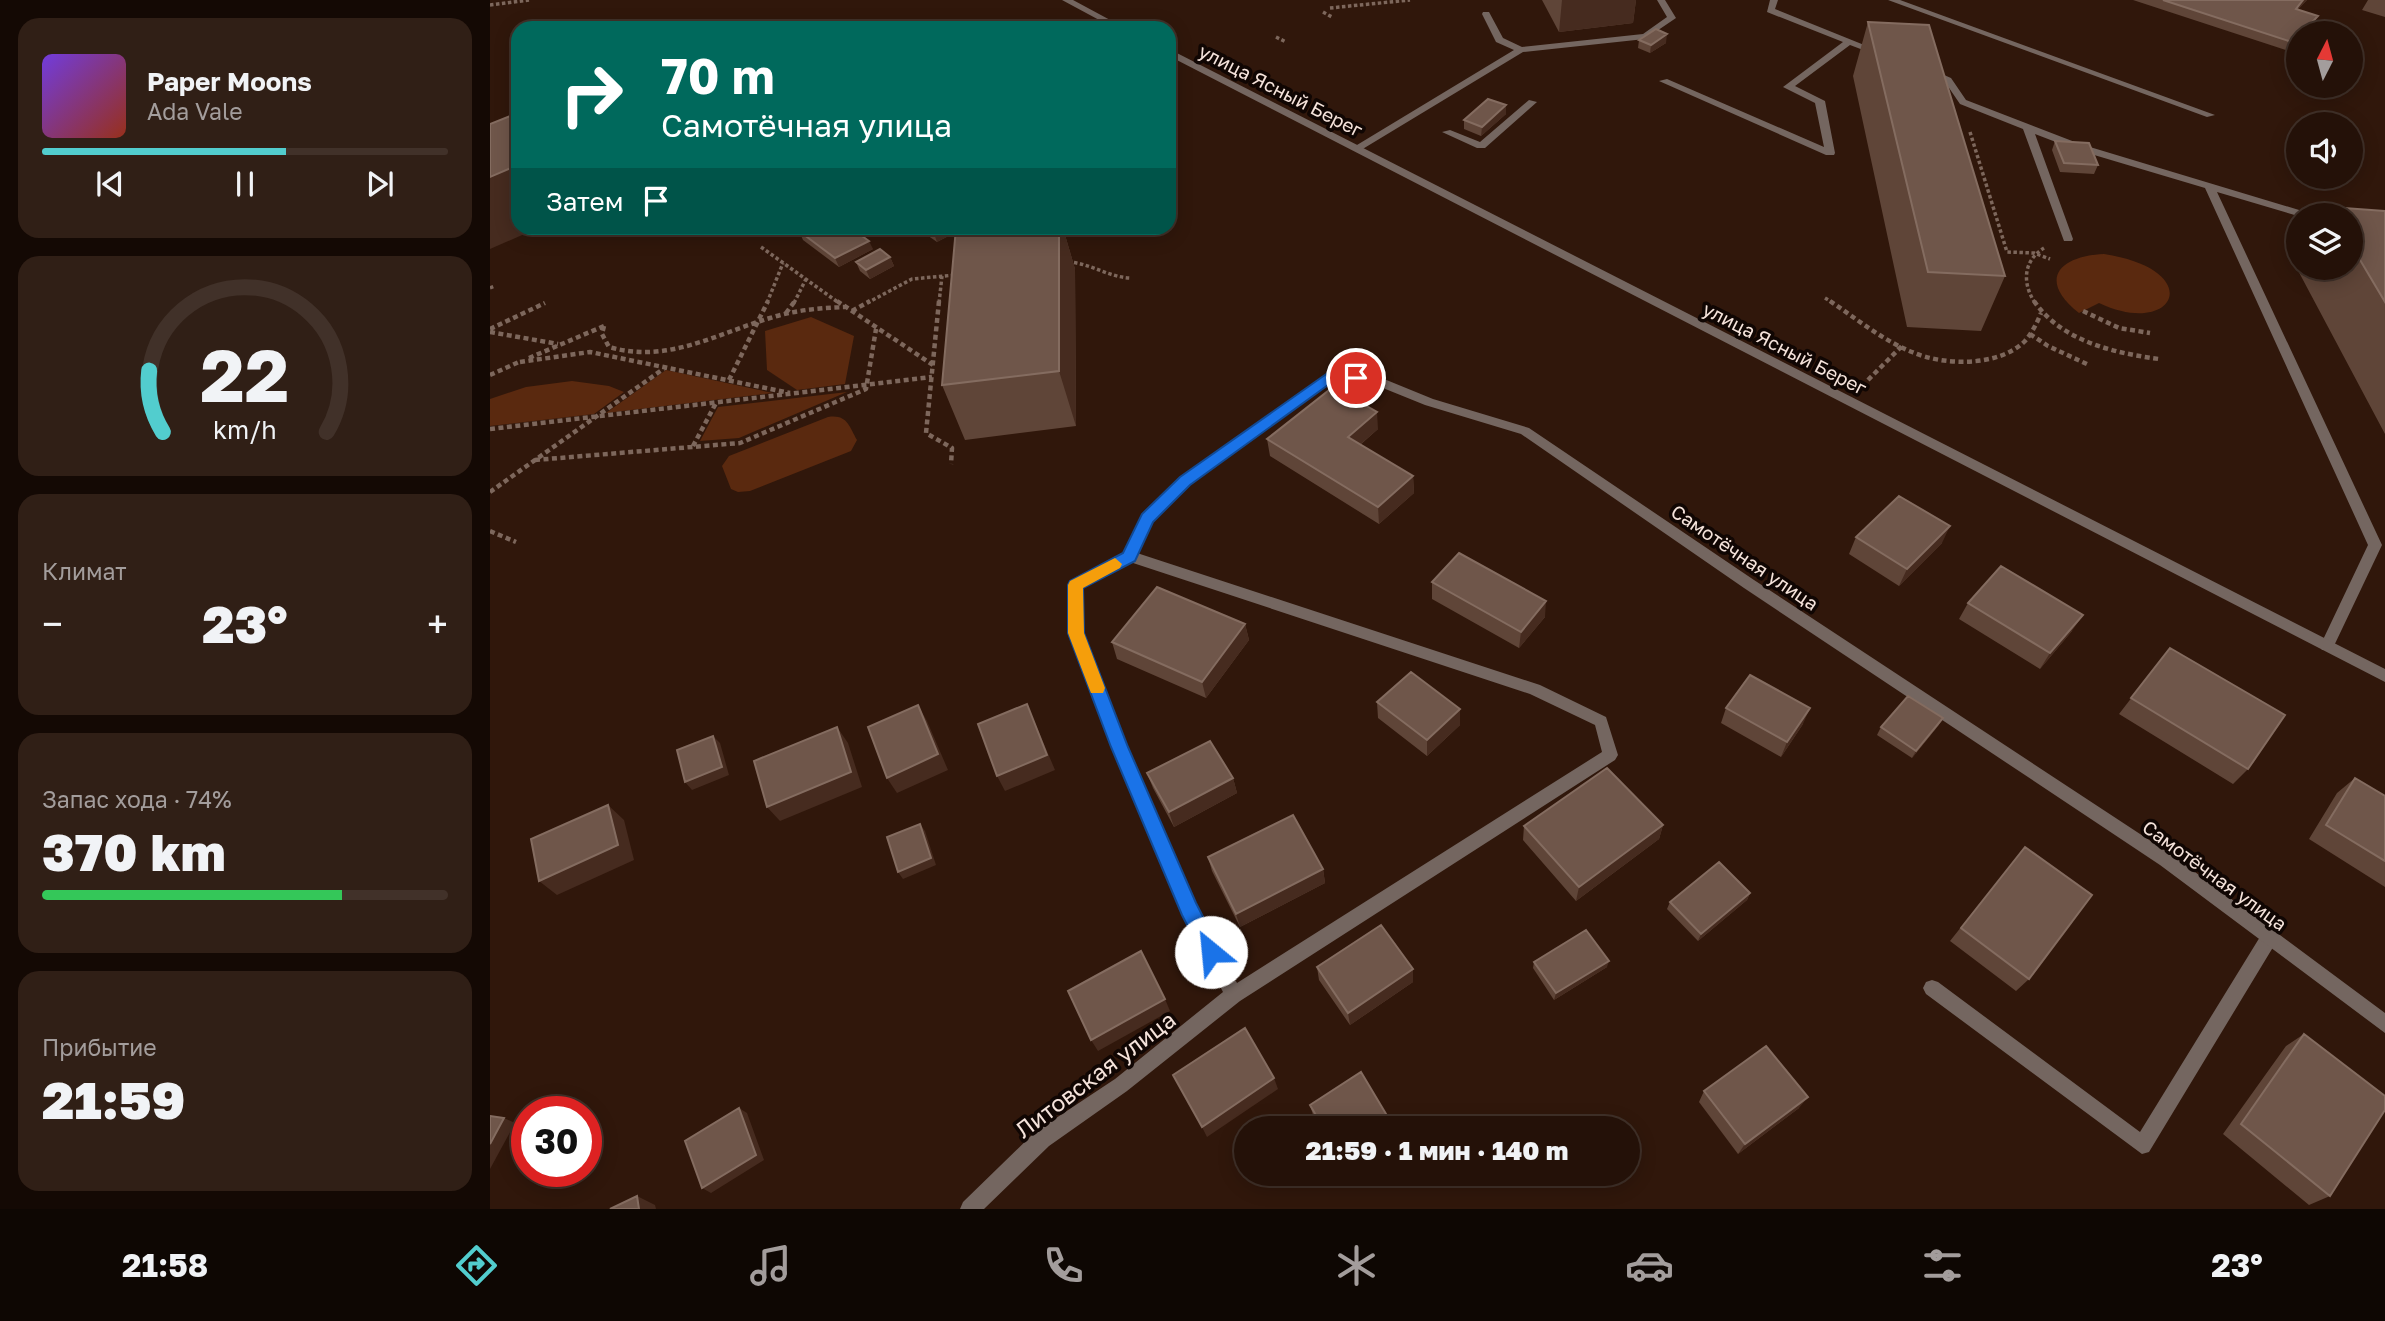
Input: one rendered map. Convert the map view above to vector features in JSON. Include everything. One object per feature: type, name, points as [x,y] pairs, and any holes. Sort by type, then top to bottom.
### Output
[{"type":"street","points":[[1066,0],[1107,21]]},
{"type":"street","points":[[1357,148],[1521,50],[1645,36],[1672,18],[1661,0]]},
{"type":"street","points":[[1774,0],[1770,10],[1885,55]]},
{"type":"street","points":[[1892,0],[2210,115]]},
{"type":"street","points":[[1486,14],[1499,40],[1521,50]]},
{"type":"street","points":[[1664,81],[1830,153],[1820,101],[1788,87],[1850,41]]},
{"type":"street","name":"улица Ясный Берег","points":[[1176,56],[2385,676]]},
{"type":"street","points":[[1920,69],[1946,79],[1958,99],[2028,128],[2080,147],[2286,209]]},
{"type":"street","points":[[1447,132],[1481,146],[1532,102]]},
{"type":"street","points":[[2028,128],[2068,239]]},
{"type":"street","points":[[2209,186],[2375,545],[2327,646]]},
{"type":"street","name":"Самотёчная улица","points":[[1129,556],[1147,518],[1185,481],[1332,375],[1380,382],[1429,402],[1525,431],[1749,584],[2166,860],[2385,1024]]},
{"type":"street","points":[[1129,556],[1075,585],[1076,633],[1119,747],[1189,909],[1234,995]]},
{"type":"street","name":"Литовская улица","points":[[970,1209],[1042,1139],[1121,1085],[1234,995],[1610,755],[1601,721],[1535,689],[1129,556]]},
{"type":"street","points":[[1933,988],[2142,1145],[2269,937]]},
{"type":"path","points":[[490,5],[529,0]]},
{"type":"path","points":[[1330,9],[1410,0]]},
{"type":"path","points":[[1323,12],[1332,17]]},
{"type":"path","points":[[1276,37],[1286,41]]},
{"type":"path","points":[[1973,106],[1964,113],[2007,252],[2034,253],[2054,261]]},
{"type":"path","points":[[2068,239],[2034,253],[2025,267],[2026,283],[2041,313],[2061,328],[2110,352],[2159,359]]},
{"type":"path","points":[[761,247],[933,365]]},
{"type":"path","points":[[1061,263],[1082,261],[1115,279],[1130,278]]},
{"type":"path","points":[[729,380],[760,320],[783,263]]},
{"type":"path","points":[[852,311],[912,279],[955,275]]},
{"type":"path","points":[[942,276],[926,433],[952,448],[951,464]]},
{"type":"path","points":[[785,313],[801,293],[806,279]]},
{"type":"path","points":[[490,288],[495,286]]},
{"type":"path","points":[[1825,298],[1922,356],[1975,359],[2001,354],[2020,345],[2030,334],[2041,313]]},
{"type":"path","points":[[490,330],[545,303]]},
{"type":"path","points":[[490,375],[604,326],[604,342],[617,351],[651,354],[682,349],[785,313],[812,308],[845,307]]},
{"type":"path","points":[[2083,311],[2119,328],[2150,333]]},
{"type":"path","points":[[535,460],[740,443],[862,391],[869,385],[877,329]]},
{"type":"path","points":[[490,330],[561,344]]},
{"type":"path","points":[[2030,334],[2048,346],[2089,365]]},
{"type":"path","points":[[1847,400],[1902,346]]},
{"type":"path","points":[[613,355],[617,351]]},
{"type":"path","points":[[520,362],[574,352],[613,355],[795,394]]},
{"type":"path","points":[[490,492],[666,366]]},
{"type":"path","points":[[490,429],[932,377]]},
{"type":"path","points":[[692,447],[716,403]]},
{"type":"path","points":[[490,531],[516,542]]},
{"type":"shaded area","points":[[2104,254],[2137,262],[2158,273],[2168,286],[2169,298],[2161,308],[2146,313],[2125,312],[2099,303],[2079,313],[2066,301],[2059,290],[2059,272],[2075,259]]},
{"type":"shaded area","points":[[811,317],[854,336],[845,384],[797,390],[767,370],[765,331]]},
{"type":"shaded area","points":[[666,370],[773,393],[606,413]]},
{"type":"shaded area","points":[[572,381],[609,386],[624,392],[594,414],[490,426],[490,399],[526,387]]},
{"type":"shaded area","points":[[847,392],[739,438],[700,441],[718,407]]},
{"type":"shaded area","points":[[828,417],[839,417],[849,426],[857,440],[851,451],[750,491],[738,492],[731,489],[722,466],[729,456]]},
{"type":"building","points":[[2163,0],[2303,0],[2296,9],[2318,16],[2313,21],[2286,21],[2286,40]]},
{"type":"building","points":[[1868,22],[1929,25],[2005,276],[1928,272]]},
{"type":"building","points":[[1656,29],[1667,34],[1651,45],[1639,40]]},
{"type":"building","points":[[1488,99],[1506,105],[1482,127],[1464,120]]},
{"type":"building","points":[[511,116],[511,168],[490,177],[490,124]]},
{"type":"building","points":[[2055,141],[2089,143],[2098,165],[2064,163]]},
{"type":"building","points":[[2363,209],[2385,211],[2385,302],[2363,265]]},
{"type":"building","points":[[804,235],[861,235],[869,241],[835,258]]},
{"type":"building","points":[[955,235],[1059,235],[1059,371],[942,385]]},
{"type":"building","points":[[880,249],[890,257],[866,270],[856,262]]},
{"type":"building","points":[[1333,387],[1377,412],[1348,437],[1413,476],[1378,507],[1267,439]]},
{"type":"building","points":[[1899,496],[1950,526],[1907,569],[1856,537]]},
{"type":"building","points":[[1459,553],[1546,601],[1521,632],[1432,582]]},
{"type":"building","points":[[2001,566],[2083,615],[2050,653],[1968,603]]},
{"type":"building","points":[[1157,587],[1245,624],[1202,682],[1112,642]]},
{"type":"building","points":[[2170,648],[2285,715],[2248,769],[2131,698]]},
{"type":"building","points":[[1411,672],[1460,709],[1427,740],[1377,702]]},
{"type":"building","points":[[1750,675],[1810,708],[1787,742],[1726,708]]},
{"type":"building","points":[[1908,696],[1943,718],[1916,751],[1881,727]]},
{"type":"building","points":[[1027,704],[1047,755],[997,776],[978,724]]},
{"type":"building","points":[[918,705],[938,754],[887,778],[868,727]]},
{"type":"building","points":[[837,727],[851,772],[767,807],[754,761]]},
{"type":"building","points":[[713,736],[722,767],[685,782],[677,750]]},
{"type":"building","points":[[1210,741],[1233,778],[1169,812],[1147,773]]},
{"type":"building","points":[[1607,768],[1663,825],[1579,887],[1524,826]]},
{"type":"building","points":[[2355,778],[2385,796],[2385,861],[2326,825]]},
{"type":"building","points":[[608,805],[618,845],[539,881],[531,839]]},
{"type":"building","points":[[1293,815],[1323,869],[1236,914],[1208,857]]},
{"type":"building","points":[[920,824],[931,858],[898,872],[887,837]]},
{"type":"building","points":[[2025,847],[2092,895],[2029,979],[1961,928]]},
{"type":"building","points":[[1719,862],[1750,893],[1701,934],[1670,902]]},
{"type":"building","points":[[1381,925],[1413,969],[1348,1013],[1317,967]]},
{"type":"building","points":[[1586,930],[1609,961],[1556,993],[1534,962]]},
{"type":"building","points":[[1141,951],[1165,999],[1091,1040],[1068,991]]},
{"type":"building","points":[[1245,1028],[1274,1078],[1202,1127],[1173,1075]]},
{"type":"building","points":[[2304,1034],[2385,1096],[2385,1110],[2330,1196],[2241,1124]]},
{"type":"building","points":[[1766,1046],[1808,1097],[1745,1144],[1704,1091]]},
{"type":"building","points":[[1361,1072],[1387,1116],[1316,1116],[1310,1105]]},
{"type":"building","points":[[739,1108],[756,1155],[702,1188],[685,1141]]},
{"type":"building","points":[[490,1116],[504,1118],[490,1144]]},
{"type":"building","points":[[637,1196],[639,1209],[610,1209]]},
{"type":"slow traffic","points":[[1097,688],[1076,633],[1075,585],[1115,564]]},
{"type":"route","points":[[1211,952],[1189,909],[1119,747],[1076,633],[1075,585],[1129,556],[1147,518],[1185,481],[1332,375],[1356,378]]}]
